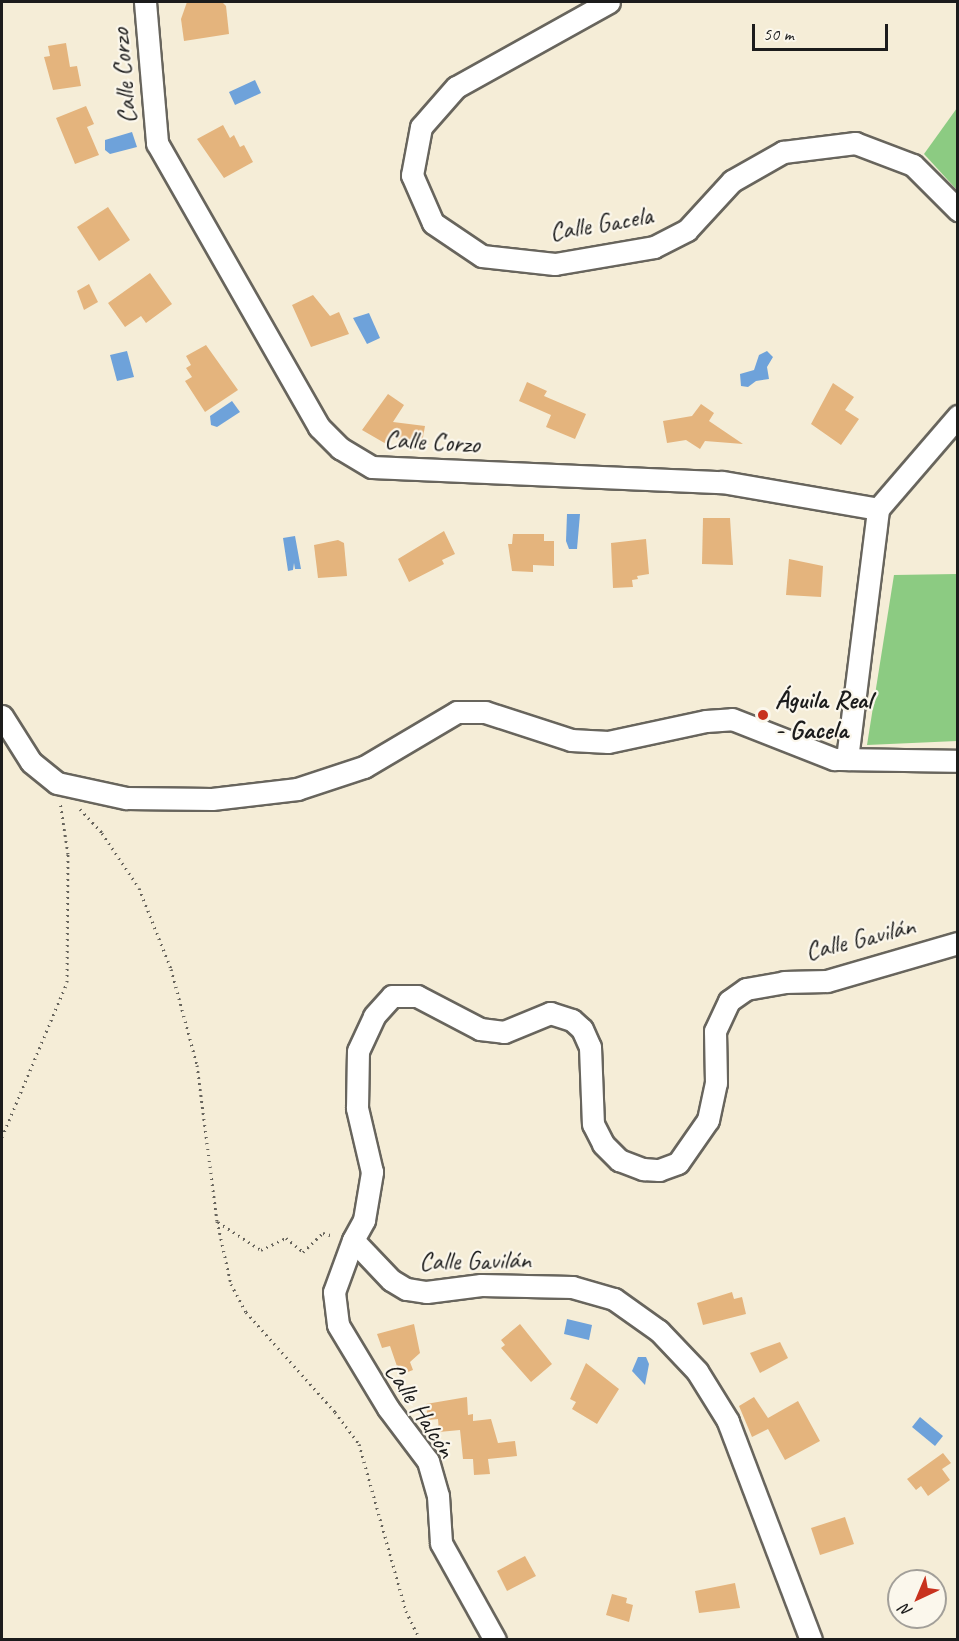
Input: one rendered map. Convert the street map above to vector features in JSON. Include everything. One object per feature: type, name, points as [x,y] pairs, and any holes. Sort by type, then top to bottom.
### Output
[{"type":"street","name":"Calle Corzo","points":[[145,2],[157,143],[319,427],[340,448],[372,467],[722,482],[878,510]]},
{"type":"street","name":"Calle Gacela","points":[[609,2],[456,87],[421,127],[412,175],[433,223],[482,256],[555,264],[654,247],[687,230],[732,181],[783,152],[855,143],[913,165],[957,210]]},
{"type":"street","points":[[847,759],[878,510],[957,416]]},
{"type":"street","points":[[2,716],[31,762],[57,783],[126,798],[212,799],[297,789],[364,767],[457,712],[485,712],[571,740],[608,742],[706,720],[732,719],[809,751],[847,759],[957,761]]},
{"type":"street","name":"Calle Gavilán","points":[[811,1640],[728,1421],[697,1371],[659,1331],[614,1299],[572,1287],[481,1285],[426,1292],[406,1289],[391,1280],[353,1240],[364,1220],[372,1172],[357,1108],[358,1051],[374,1016],[392,996],[417,996],[480,1029],[504,1032],[549,1013],[572,1020],[582,1029],[590,1047],[593,1124],[603,1144],[619,1160],[643,1169],[659,1170],[678,1163],[708,1120],[716,1083],[715,1031],[729,1001],[746,989],[784,982],[827,981],[957,944]]},
{"type":"street","name":"Calle Halcón","points":[[353,1240],[334,1292],[338,1325],[388,1408],[428,1461],[438,1496],[441,1543],[495,1640]]},
{"type":"path","points":[[2,1137],[67,982],[68,854],[57,783]]},
{"type":"path","points":[[57,783],[102,833],[138,888],[171,969],[197,1065],[217,1221],[231,1284],[246,1312],[335,1412],[358,1444],[406,1611],[420,1640]]},
{"type":"path","points":[[217,1221],[261,1250],[286,1238],[303,1252],[323,1233],[353,1240]]},
{"type":"green space","points":[[957,108],[957,190],[924,154]]},
{"type":"green space","points":[[957,574],[957,741],[867,745],[894,575]]},
{"type":"water","points":[[255,80],[261,93],[235,105],[229,92]]},
{"type":"water","points":[[132,132],[137,147],[110,154],[105,150],[105,140]]},
{"type":"water","points":[[369,313],[380,338],[367,344],[353,318]]},
{"type":"water","points":[[127,351],[134,377],[117,381],[110,355]]},
{"type":"water","points":[[767,351],[773,357],[767,367],[769,379],[756,381],[748,387],[741,386],[740,374],[754,370],[759,355]]},
{"type":"water","points":[[232,401],[240,412],[217,427],[211,425],[210,416]]},
{"type":"water","points":[[567,514],[580,514],[577,549],[569,549],[566,541]]},
{"type":"water","points":[[295,536],[301,569],[295,569],[294,563],[293,570],[288,571],[283,538]]},
{"type":"water","points":[[567,1319],[592,1325],[589,1340],[564,1334]]},
{"type":"water","points":[[638,1357],[646,1357],[649,1364],[645,1385],[632,1371]]},
{"type":"water","points":[[920,1417],[943,1436],[935,1446],[912,1427]]},
{"type":"building","points":[[187,2],[222,2],[226,6],[229,34],[184,41],[181,19]]},
{"type":"building","points":[[66,43],[70,67],[77,66],[81,86],[53,90],[44,57],[50,56],[48,46]]},
{"type":"building","points":[[86,106],[94,124],[87,127],[99,155],[75,164],[56,118]]},
{"type":"building","points":[[223,125],[230,138],[234,135],[240,147],[244,145],[253,162],[224,178],[197,139]]},
{"type":"building","points":[[108,207],[130,240],[99,261],[77,227]]},
{"type":"building","points":[[150,273],[172,304],[146,323],[141,316],[125,327],[108,303]]},
{"type":"building","points":[[89,284],[98,302],[84,310],[77,291]]},
{"type":"building","points":[[313,295],[330,316],[339,312],[349,334],[311,347],[292,305]]},
{"type":"building","points":[[206,345],[238,390],[205,412],[185,381],[192,377],[186,368],[191,365],[186,356]]},
{"type":"building","points":[[527,382],[547,391],[544,396],[586,414],[575,439],[546,427],[551,415],[519,401]]},
{"type":"building","points":[[833,383],[854,397],[845,410],[859,419],[841,445],[811,424]]},
{"type":"building","points":[[388,394],[404,405],[393,422],[425,426],[422,443],[389,438],[388,445],[362,430]]},
{"type":"building","points":[[701,404],[714,413],[709,421],[743,444],[705,441],[700,449],[686,440],[667,443],[663,421],[692,416]]},
{"type":"building","points":[[703,518],[730,518],[733,565],[702,564]]},
{"type":"building","points":[[444,531],[455,554],[442,560],[444,564],[409,582],[398,559]]},
{"type":"building","points":[[513,534],[544,534],[544,541],[554,541],[554,566],[533,565],[533,572],[512,571],[508,544],[512,544]]},
{"type":"building","points":[[646,539],[649,574],[637,576],[638,579],[632,580],[633,587],[613,588],[611,543]]},
{"type":"building","points":[[338,540],[344,543],[347,576],[318,578],[314,545]]},
{"type":"building","points":[[789,559],[823,566],[821,597],[786,595]]},
{"type":"building","points":[[732,1292],[734,1299],[742,1297],[746,1314],[703,1325],[697,1303]]},
{"type":"building","points":[[414,1324],[420,1353],[410,1362],[413,1370],[400,1375],[390,1346],[382,1348],[377,1334]]},
{"type":"building","points":[[520,1324],[552,1364],[531,1382],[501,1348],[505,1345],[501,1340]]},
{"type":"building","points":[[780,1342],[788,1358],[760,1373],[750,1353]]},
{"type":"building","points":[[586,1363],[619,1389],[597,1424],[572,1409],[576,1402],[570,1399]]},
{"type":"building","points":[[467,1397],[468,1415],[473,1414],[473,1421],[491,1419],[498,1443],[515,1441],[517,1456],[488,1459],[490,1474],[474,1475],[473,1459],[463,1459],[460,1430],[439,1432],[438,1419],[428,1420],[426,1404]]},
{"type":"building","points":[[754,1397],[768,1418],[798,1401],[820,1441],[785,1460],[768,1429],[752,1437],[739,1406]]},
{"type":"building","points":[[943,1453],[951,1463],[942,1469],[950,1480],[928,1496],[921,1486],[916,1490],[907,1479]]},
{"type":"building","points":[[845,1517],[854,1544],[820,1555],[811,1528]]},
{"type":"building","points":[[525,1556],[536,1576],[507,1591],[497,1571]]},
{"type":"building","points":[[735,1583],[740,1608],[699,1613],[695,1591]]},
{"type":"building","points":[[612,1594],[627,1598],[626,1603],[633,1605],[629,1622],[606,1615]]},
{"type":"place","name":"Águila Real - Gacela","points":[[763,715]]}]
